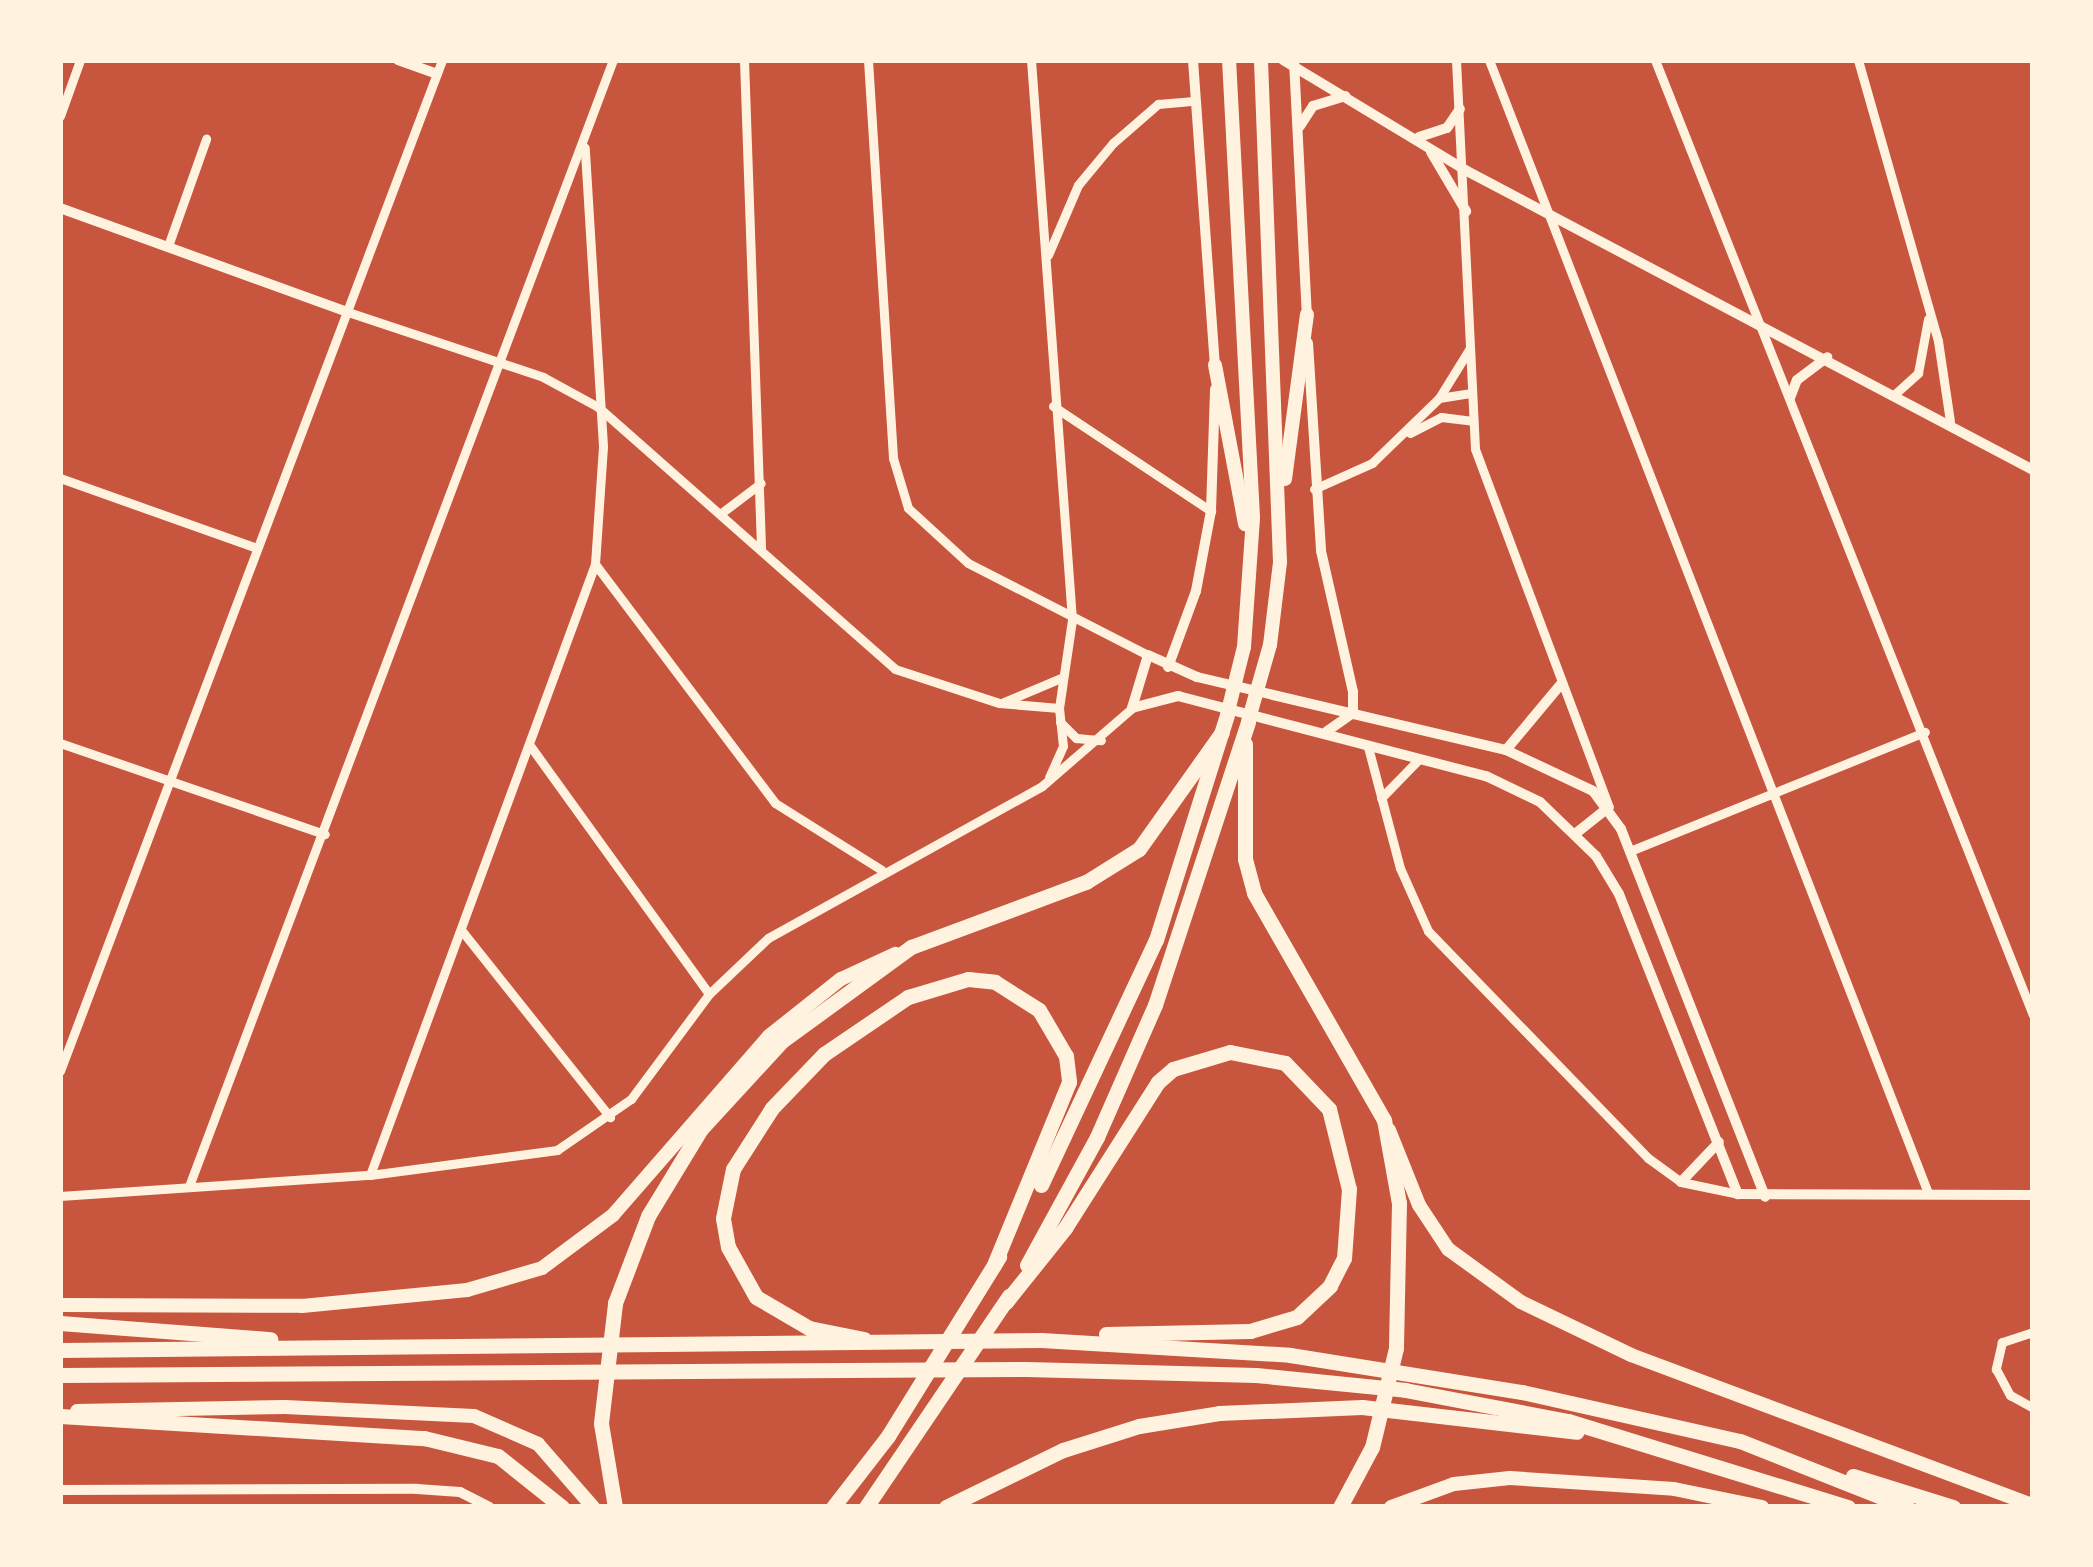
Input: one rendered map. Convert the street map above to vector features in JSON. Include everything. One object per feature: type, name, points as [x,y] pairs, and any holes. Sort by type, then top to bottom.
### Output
[{"type":"highway","points":[[833,1507],[888,1436],[1064,1142],[1156,940],[1224,723],[1244,647],[1253,466],[1229,60]]},
{"type":"highway","points":[[1261,60],[1280,562]]},
{"type":"highway","points":[[1006,1302],[1097,1137],[1155,1005],[1246,730],[1270,645],[1307,314]]},
{"type":"highway","points":[[1215,364],[1249,566]]},
{"type":"highway","points":[[60,1305],[302,1306],[467,1290],[542,1268],[613,1215],[698,1109],[784,1022],[842,979],[911,947],[1103,874],[1169,815],[1224,723]]},
{"type":"highway","points":[[1246,730],[1245,859],[1254,893],[1384,1120],[1435,1232],[1463,1265],[1521,1302],[1631,1354],[2033,1504]]},
{"type":"highway","points":[[615,1507],[601,1424],[610,1326],[656,1202],[701,1129],[757,1064],[830,1000],[911,947]]},
{"type":"highway","points":[[920,1346],[778,1316],[739,1275],[725,1232],[726,1191],[748,1141],[824,1054],[908,997],[968,979],[994,982],[1040,1010],[1066,1056],[1070,1082],[994,1265]]},
{"type":"highway","points":[[60,1350],[920,1346],[1034,1341],[1250,1331],[1297,1317],[1320,1299],[1344,1258],[1349,1189],[1329,1109],[1308,1082],[1285,1063],[1245,1052],[1173,1069],[1142,1100],[1065,1228],[1006,1302],[866,1507]]},
{"type":"highway","points":[[1340,1507],[1382,1416],[1401,1313],[1402,1228],[1384,1120]]},
{"type":"highway","points":[[60,1323],[362,1347]]},
{"type":"highway","points":[[1034,1341],[1406,1381],[1636,1416],[1953,1507]]},
{"type":"highway","points":[[60,1375],[1026,1369],[1370,1377]]},
{"type":"highway","points":[[1406,1381],[1634,1438],[1848,1507]]},
{"type":"highway","points":[[60,1414],[353,1407],[474,1415],[538,1444],[593,1507]]},
{"type":"highway","points":[[946,1507],[1023,1467],[1138,1426],[1272,1408],[1362,1407],[1634,1438]]},
{"type":"highway","points":[[60,1414],[424,1438],[498,1456],[562,1507]]},
{"type":"highway","points":[[1806,1464],[1907,1507]]},
{"type":"highway","points":[[1391,1507],[1454,1484],[1510,1478],[1674,1489],[1762,1507]]},
{"type":"street","points":[[60,116],[80,60]]},
{"type":"street","points":[[398,60],[436,74]]},
{"type":"street","points":[[60,1071],[254,547],[442,60]]},
{"type":"street","points":[[189,1186],[613,60]]},
{"type":"street","points":[[744,60],[761,550]]},
{"type":"street","points":[[868,60],[901,490],[941,545],[1072,620],[1168,667],[1506,750],[1574,779],[1609,808]]},
{"type":"street","points":[[1027,60],[1032,77],[1072,620],[1061,678],[1061,756],[1042,786]]},
{"type":"street","points":[[1178,696],[1168,667],[1196,592],[1210,511],[1215,364],[1193,60]]},
{"type":"street","points":[[1456,60],[1465,170],[1473,421],[1483,486],[1765,1197]]},
{"type":"street","points":[[1489,60],[1776,790],[1928,1193]]},
{"type":"street","points":[[1654,60],[1925,732],[2033,1015]]},
{"type":"street","points":[[1858,60],[1928,314],[1950,421]]},
{"type":"street","points":[[1290,62],[1465,170],[2029,466]]},
{"type":"street","points":[[1290,62],[1298,136],[1314,489],[1353,713]]},
{"type":"street","points":[[1298,136],[1322,100],[1355,99]]},
{"type":"street","points":[[1046,260],[1096,161],[1158,104],[1194,101]]},
{"type":"street","points":[[1415,137],[1438,134],[1460,109]]},
{"type":"street","points":[[1415,137],[1466,211]]},
{"type":"street","points":[[168,246],[206,139]]},
{"type":"street","points":[[370,1175],[531,747],[595,563],[603,525],[584,141]]},
{"type":"street","points":[[60,208],[500,363],[598,407],[895,669],[999,703],[1059,708]]},
{"type":"street","points":[[1896,393],[1918,374],[1928,314]]},
{"type":"street","points":[[1314,489],[1353,476],[1400,438],[1439,398],[1470,348]]},
{"type":"street","points":[[1790,398],[1797,380],[1827,357]]},
{"type":"street","points":[[1439,398],[1472,394]]},
{"type":"street","points":[[1053,406],[1210,511]]},
{"type":"street","points":[[1400,438],[1441,417],[1473,421]]},
{"type":"street","points":[[60,478],[254,547]]},
{"type":"street","points":[[720,514],[760,483]]},
{"type":"street","points":[[595,563],[776,803],[882,870]]},
{"type":"street","points":[[1068,643],[1094,630]]},
{"type":"street","points":[[60,1196],[503,1163],[556,1150],[610,1117],[709,994],[768,938],[882,870],[1042,786],[1102,740],[1132,708],[1148,655]]},
{"type":"street","points":[[999,703],[1061,678]]},
{"type":"street","points":[[1506,750],[1561,684]]},
{"type":"street","points":[[1132,708],[1178,696],[1419,760],[1514,788],[1575,834],[1619,894],[1738,1194]]},
{"type":"street","points":[[1324,733],[1353,713]]},
{"type":"street","points":[[1060,722],[1076,738],[1102,740]]},
{"type":"street","points":[[1630,851],[1925,732]]},
{"type":"street","points":[[60,742],[325,834]]},
{"type":"street","points":[[1368,746],[1381,798],[1428,931],[1628,1141],[1681,1182],[1765,1197],[2033,1195]]},
{"type":"street","points":[[531,747],[709,994]]},
{"type":"street","points":[[1381,798],[1419,760]]},
{"type":"street","points":[[1575,834],[1609,808]]},
{"type":"street","points":[[462,931],[610,1117]]},
{"type":"street","points":[[60,1025],[75,1030]]},
{"type":"street","points":[[1681,1182],[1719,1142]]},
{"type":"street","points":[[2033,1332],[2002,1342],[1996,1369],[2010,1395],[2033,1408]]},
{"type":"street","points":[[60,1490],[417,1489],[460,1492],[489,1507]]}]
